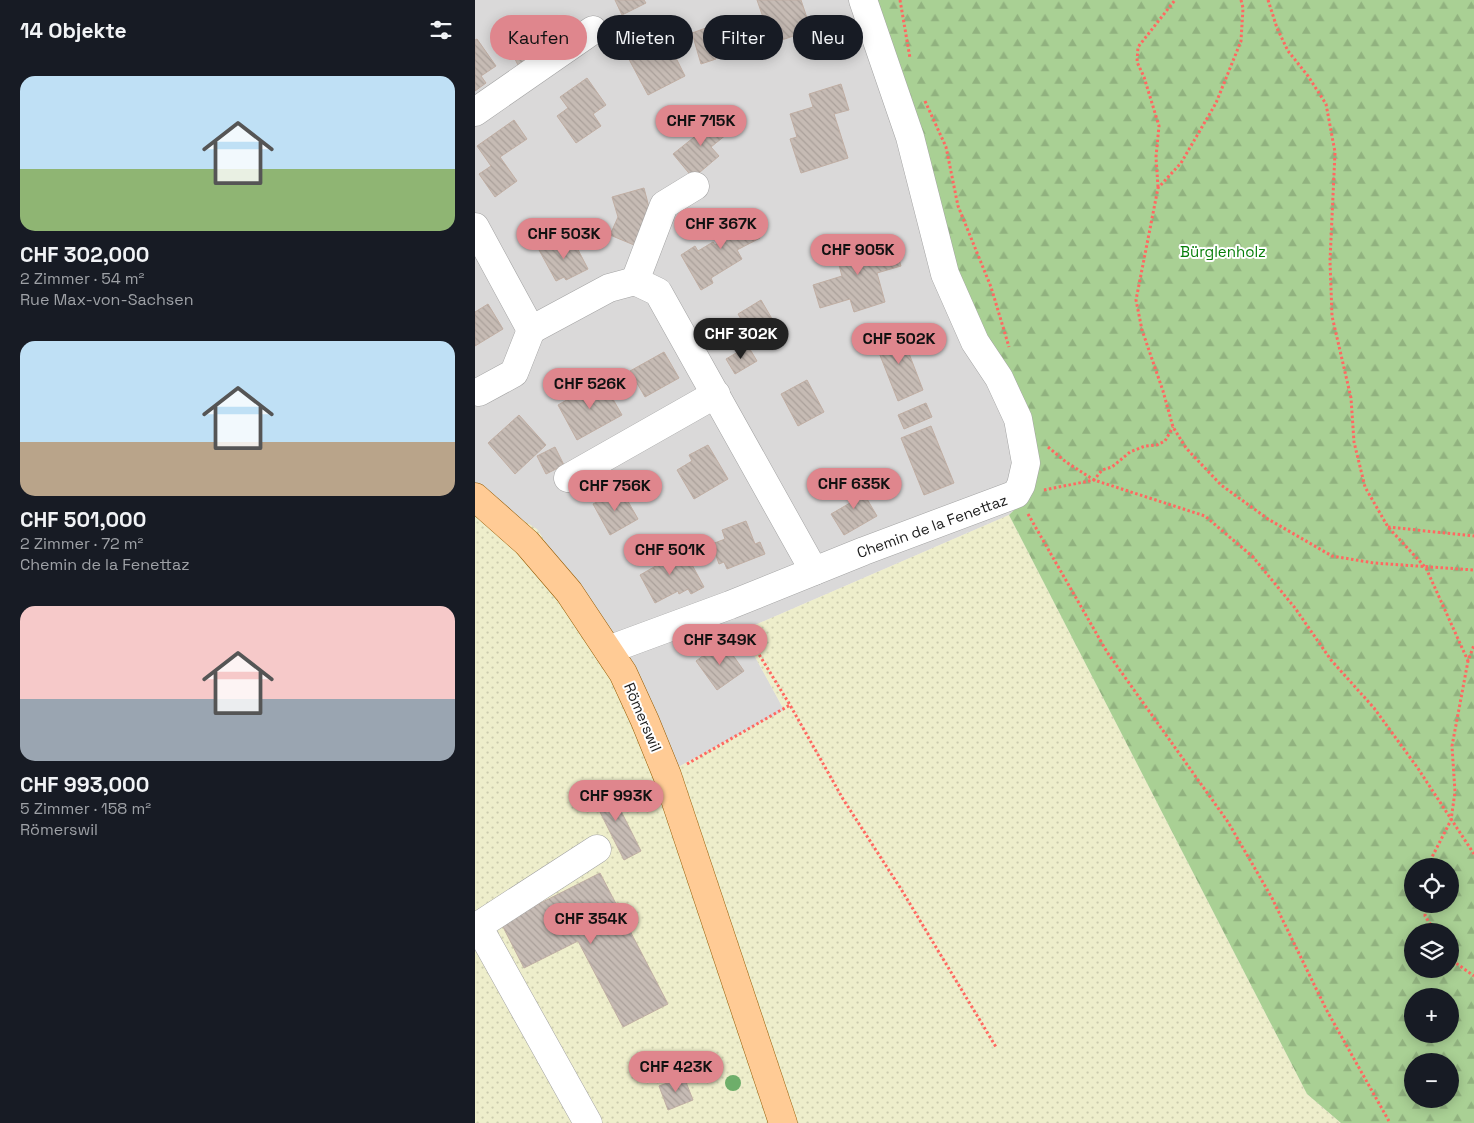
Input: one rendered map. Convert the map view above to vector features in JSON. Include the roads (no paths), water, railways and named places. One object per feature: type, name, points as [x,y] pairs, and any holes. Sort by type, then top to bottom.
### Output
[{"type":"main road","name":"Römerswil","points":[[475,497],[527,543],[569,592],[623,673],[667,775],[783,1123]]},
{"type":"street","name":"Chemin de la Fenettaz","points":[[608,650],[1016,494],[1021,485],[1026,463],[1017,419],[999,378],[975,342],[945,274],[911,137],[863,0]]},
{"type":"street","points":[[475,112],[593,30]]},
{"type":"street","points":[[635,281],[663,205],[695,186]]},
{"type":"street","points":[[475,227],[531,330]]},
{"type":"street","points":[[479,392],[514,373],[531,330],[609,288],[635,281],[659,292],[814,571]]},
{"type":"street","points":[[568,478],[716,394]]},
{"type":"street","points":[[588,1123],[478,926],[597,849]]},
{"type":"park label","name":"Bürglenholz","points":[[1223,251]]}]
